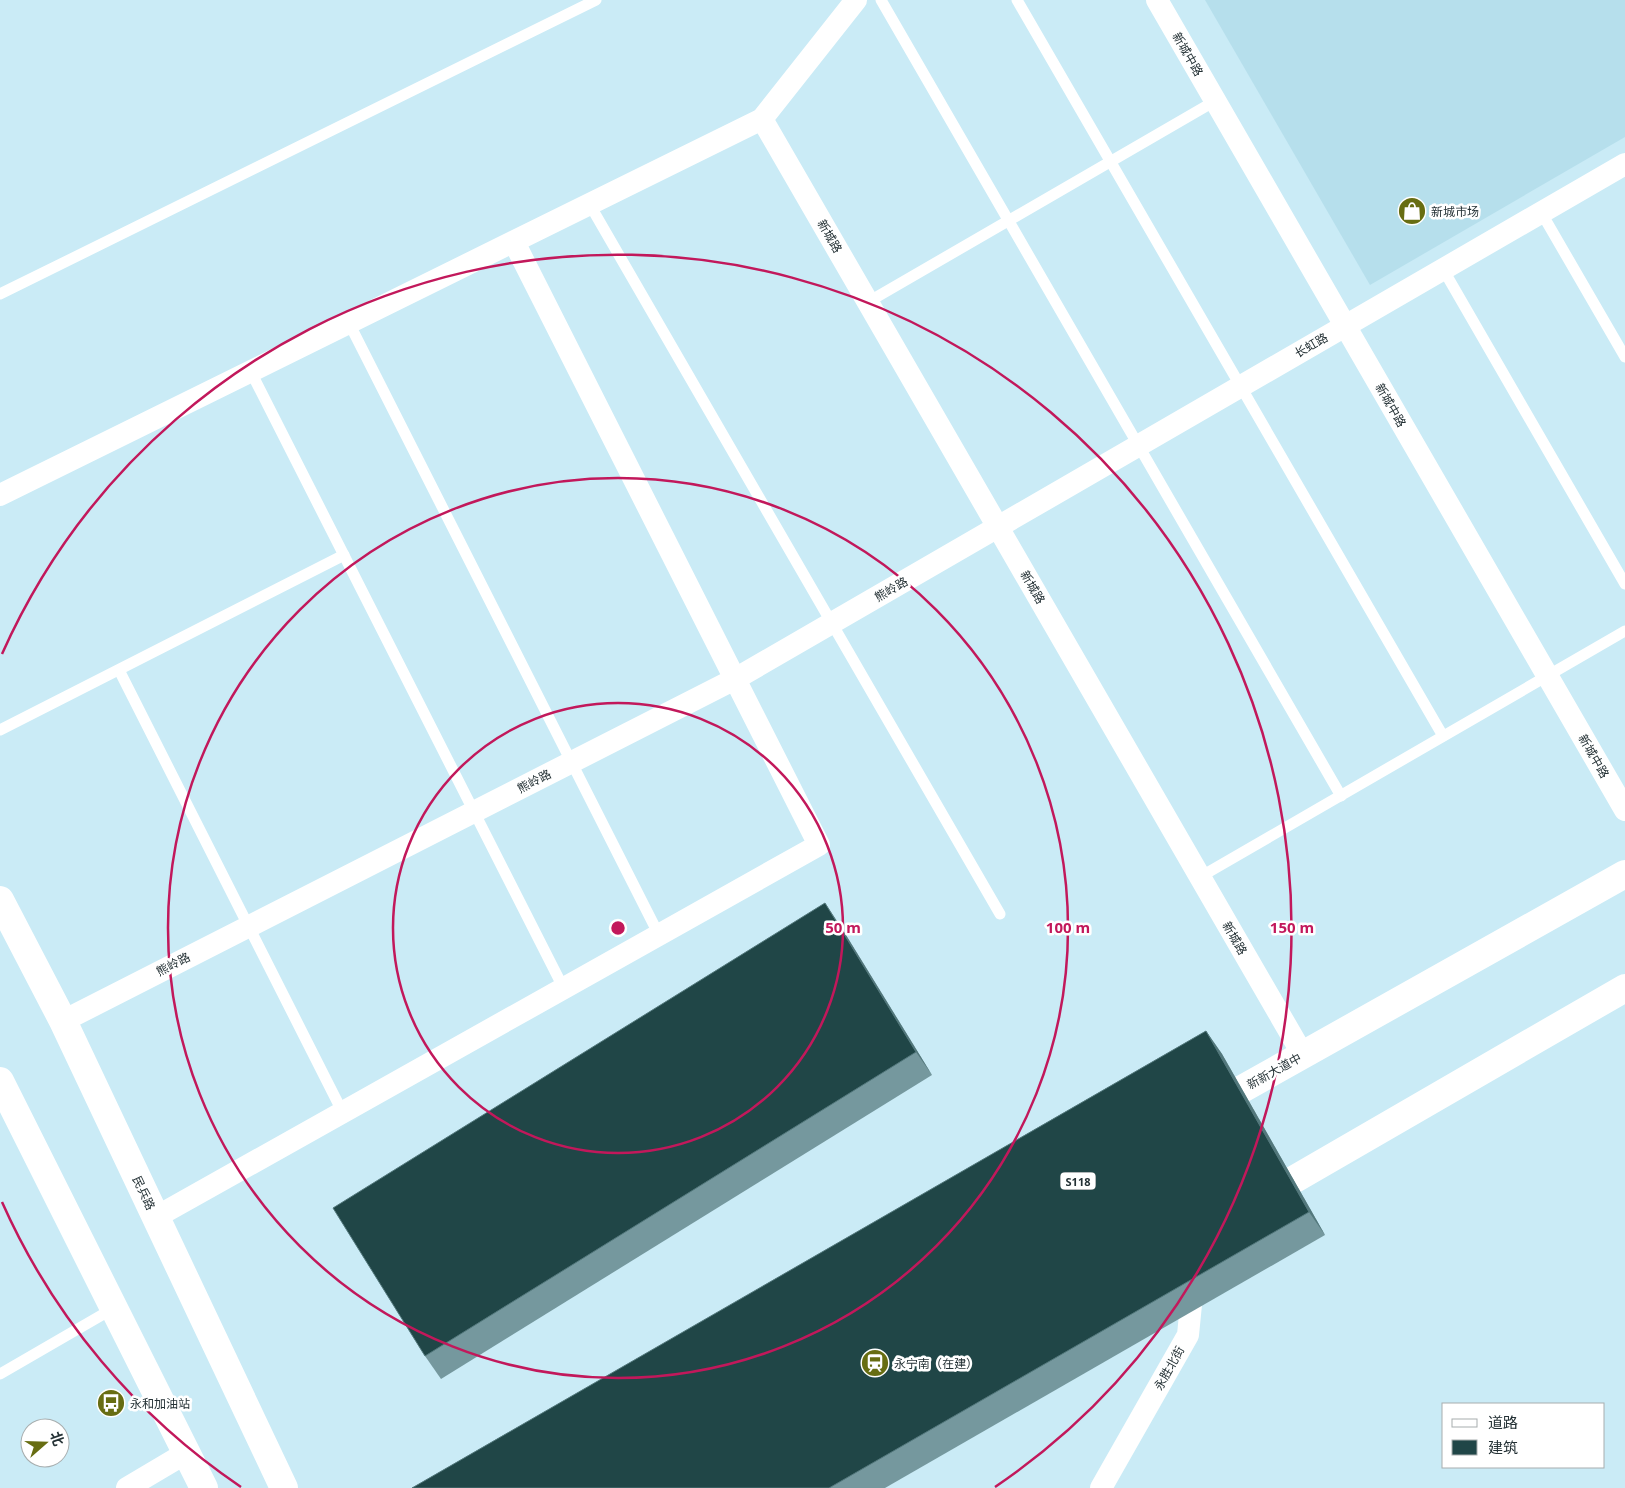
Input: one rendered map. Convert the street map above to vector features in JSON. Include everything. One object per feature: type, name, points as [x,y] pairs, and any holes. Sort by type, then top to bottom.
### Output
[{"type":"main road","name":"新新大道中","points":[[1190,1118],[1625,874]]},
{"type":"main road","name":"民兵路","points":[[0,900],[63,1021],[284,1488]]},
{"type":"main road","points":[[1240,1211],[1625,988]]},
{"type":"main road","points":[[0,1081],[204,1488]]},
{"type":"street","points":[[0,495],[762,119],[856,0]]},
{"type":"street","name":"新城中路","points":[[1157,0],[1625,810]]},
{"type":"street","name":"新城路","points":[[762,119],[1303,1055]]},
{"type":"street","name":"长虹路","points":[[998,527],[1625,164]]},
{"type":"street","points":[[156,1218],[819,845],[514,242]]},
{"type":"street","name":"熊岭路","points":[[63,1021],[736,679],[998,527]]},
{"type":"street","name":"永胜北街","points":[[1101,1488],[1188,1335],[1195,1262]]},
{"type":"street","points":[[127,1488],[186,1453]]},
{"type":"lane","points":[[0,294],[596,0]]},
{"type":"lane","points":[[881,0],[1341,796]]},
{"type":"lane","points":[[1017,0],[1443,736]]},
{"type":"lane","points":[[868,302],[1215,101]]},
{"type":"lane","points":[[590,205],[1000,914]]},
{"type":"lane","points":[[1541,212],[1625,357]]},
{"type":"lane","points":[[1443,269],[1625,584]]},
{"type":"lane","points":[[349,323],[659,935]]},
{"type":"lane","points":[[251,372],[564,989]]},
{"type":"lane","points":[[0,730],[344,555]]},
{"type":"lane","points":[[1200,877],[1625,631]]},
{"type":"lane","points":[[119,670],[343,1113]]},
{"type":"lane","points":[[0,1374],[114,1308]]},
{"type":"shaded area","name":"新城市场","points":[[1205,0],[1625,0],[1625,137],[1370,285]]},
{"type":"building","points":[[825,903],[916,1052],[425,1356],[333,1208]]},
{"type":"building","points":[[1206,1031],[1309,1212],[829,1488],[412,1488]]},
{"type":"place","name":"新城市场","points":[[1412,211]]},
{"type":"place","name":"永宁南（在建）","points":[[875,1363]]},
{"type":"place","name":"永和加油站","points":[[111,1403]]}]
